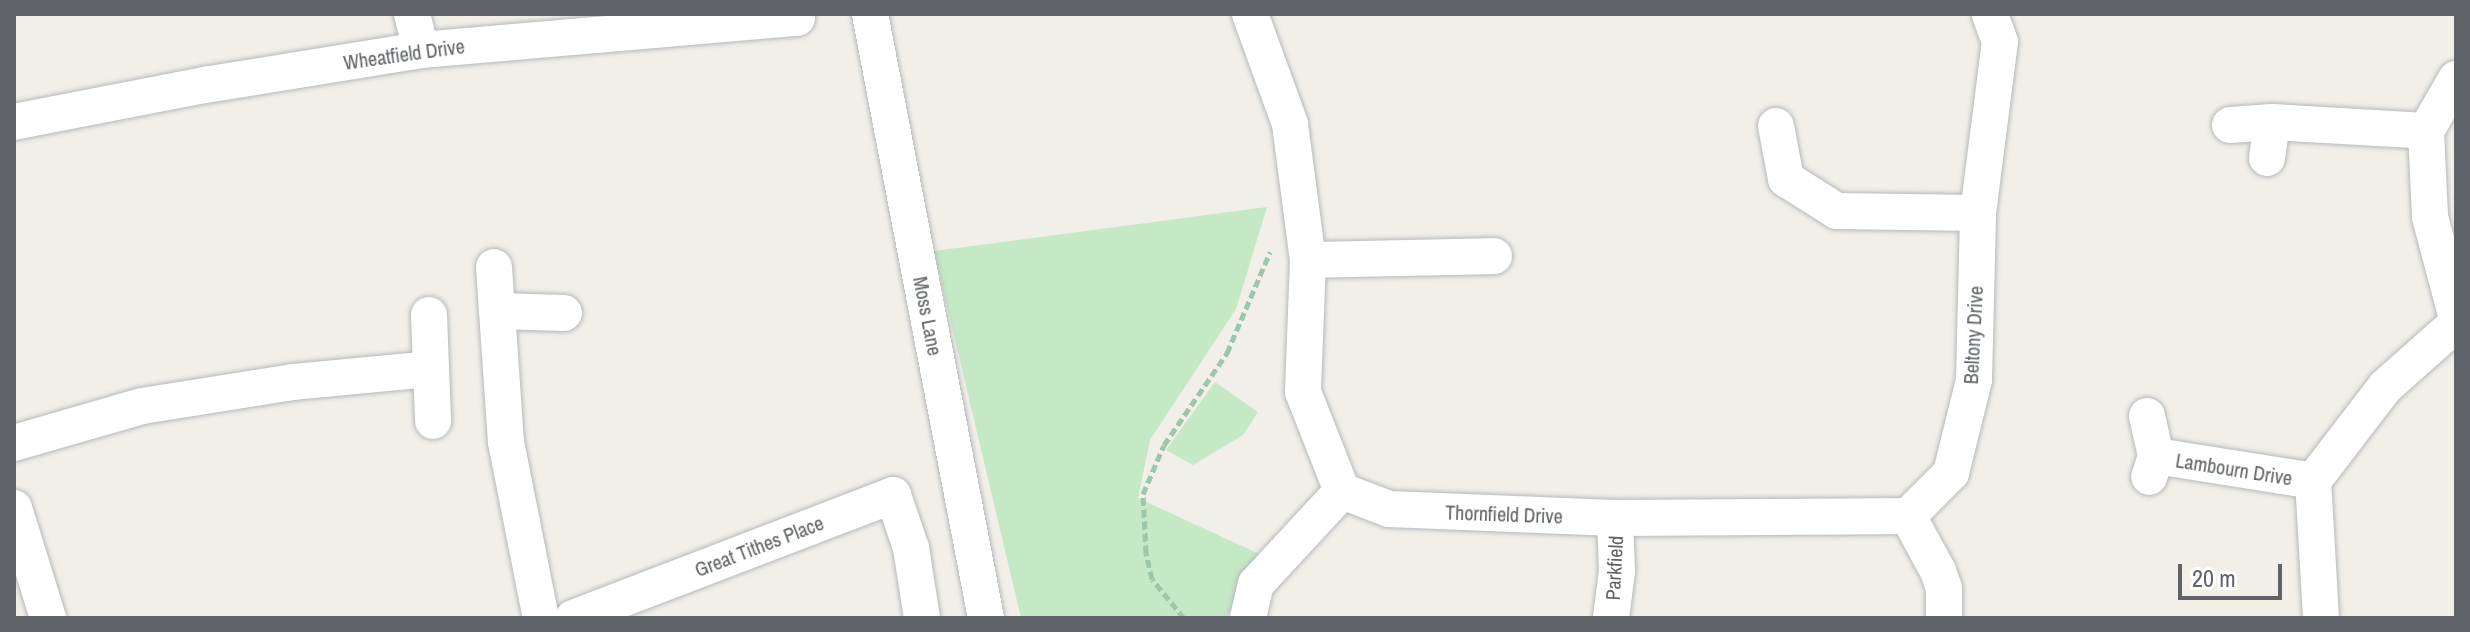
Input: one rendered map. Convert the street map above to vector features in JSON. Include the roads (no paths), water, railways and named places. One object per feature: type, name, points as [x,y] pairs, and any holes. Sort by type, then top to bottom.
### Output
[{"type":"street","points":[[412,14],[421,50]]},
{"type":"street","name":"Moss Lane","points":[[870,14],[986,618]]},
{"type":"street","points":[[1248,618],[1256,584],[1342,491],[1303,392],[1308,260],[1290,124],[1250,14]]},
{"type":"street","name":"Beltony Drive","points":[[1908,516],[1951,473],[1974,380],[1978,213],[2000,42],[1990,14]]},
{"type":"street","name":"Wheatfield Drive","points":[[14,122],[205,85],[421,50],[502,28],[797,16]]},
{"type":"street","points":[[2456,79],[2426,131],[2430,217],[2456,315]]},
{"type":"street","points":[[2230,125],[2272,122],[2426,131]]},
{"type":"street","points":[[2267,158],[2272,122]]},
{"type":"street","points":[[1776,126],[1786,179],[1837,211],[1978,213]]},
{"type":"street","points":[[1308,260],[1494,256]]},
{"type":"street","points":[[494,267],[506,442],[541,618]]},
{"type":"street","points":[[497,311],[564,313]]},
{"type":"street","points":[[429,315],[433,421]]},
{"type":"street","name":"Lambourn Drive","points":[[2321,618],[2313,481],[2385,387],[2456,324]]},
{"type":"street","points":[[14,443],[142,406],[293,382],[430,369]]},
{"type":"street","name":"Lambourn Drive","points":[[2147,416],[2152,467],[2313,481]]},
{"type":"street","name":"Thornfield Drive","points":[[1342,491],[1389,509],[1615,518],[1908,516]]},
{"type":"street","name":"Great Tithes Place","points":[[573,618],[893,495],[911,548],[922,618]]},
{"type":"street","points":[[14,508],[24,581],[48,618]]},
{"type":"street","points":[[1908,516],[1938,571],[1944,588],[1944,618]]},
{"type":"street","name":"Parkfield","points":[[1611,618],[1617,571],[1615,518]]}]
